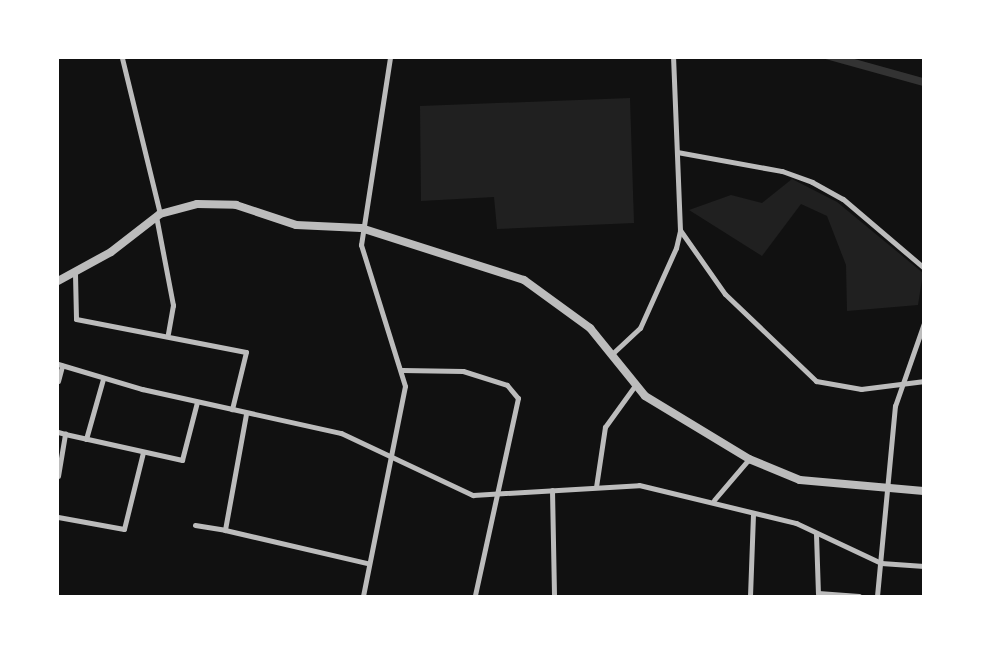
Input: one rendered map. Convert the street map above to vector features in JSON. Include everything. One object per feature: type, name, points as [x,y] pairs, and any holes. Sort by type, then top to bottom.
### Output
[{"type":"street","points":[[363,596],[367,563],[383,512],[405,386],[402,370],[368,280],[361,245],[390,58]]},
{"type":"street","points":[[613,353],[640,328],[680,230],[673,58]]},
{"type":"street","points":[[122,59],[158,215],[173,305],[168,334]]},
{"type":"street","points":[[677,152],[782,171],[812,182],[843,199],[924,268]]},
{"type":"street","points":[[58,281],[75,274],[158,215],[214,202],[236,205],[296,225],[364,228],[524,280],[590,328],[613,353],[634,387],[749,459],[800,480],[924,491]]},
{"type":"street","points":[[680,230],[726,294],[816,381],[861,389],[899,387],[924,381]]},
{"type":"street","points":[[75,274],[76,320],[168,334],[246,352],[232,409]]},
{"type":"street","points":[[877,596],[886,488],[899,387],[924,323]]},
{"type":"street","points":[[58,382],[60,365],[103,379],[232,409],[246,414],[342,433],[392,454],[449,487],[497,496],[552,490],[639,485],[714,500],[753,513],[796,523],[880,563],[924,566]]},
{"type":"street","points":[[402,370],[463,371],[507,385],[518,398],[474,596]]},
{"type":"street","points":[[86,438],[103,379]]},
{"type":"street","points":[[596,487],[605,427],[634,387]]},
{"type":"street","points":[[58,432],[182,460],[197,402]]},
{"type":"street","points":[[225,530],[246,414]]},
{"type":"street","points":[[58,476],[65,434]]},
{"type":"street","points":[[58,518],[124,529],[143,452]]},
{"type":"street","points":[[714,500],[749,459]]},
{"type":"street","points":[[552,490],[554,596]]},
{"type":"street","points":[[750,596],[753,513]]},
{"type":"street","points":[[195,525],[225,530],[367,563]]},
{"type":"street","points":[[816,534],[818,593],[859,596]]},
{"type":"shaded area","points":[[822,58],[851,58],[923,78],[923,86]]},
{"type":"shaded area","points":[[630,98],[634,223],[497,229],[494,197],[421,201],[420,106]]},
{"type":"shaded area","points":[[792,179],[837,202],[923,273],[918,305],[847,311],[846,265],[827,216],[801,204],[762,256],[689,210],[731,195],[762,203]]}]
